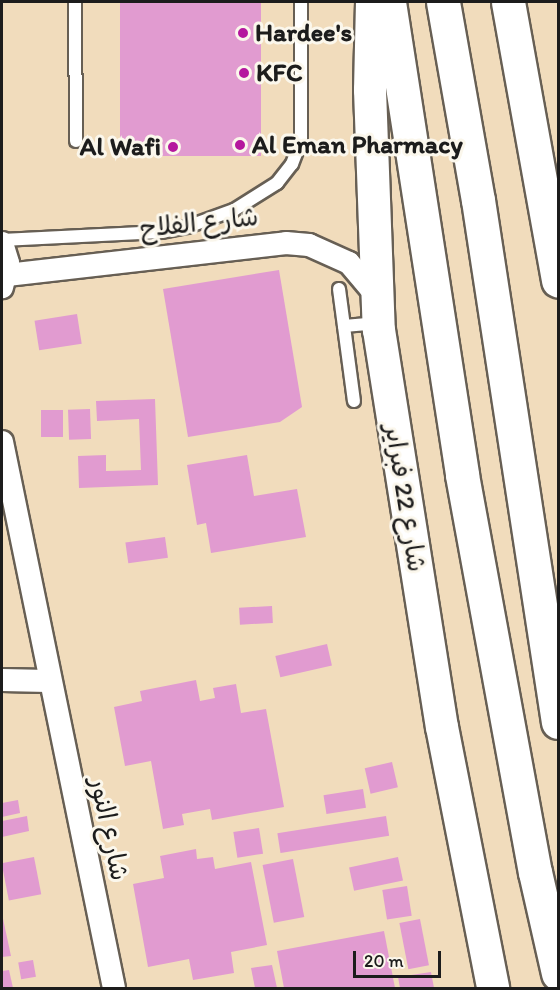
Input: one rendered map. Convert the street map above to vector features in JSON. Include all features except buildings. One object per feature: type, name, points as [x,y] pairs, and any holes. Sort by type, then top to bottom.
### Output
[{"type":"highway","points":[[389,2],[462,475],[535,872],[558,973]]},
{"type":"highway","points":[[442,2],[478,200],[558,722]]},
{"type":"highway","points":[[508,2],[558,281]]},
{"type":"main road","name":"شارع 22 فبراير","points":[[372,2],[378,310],[442,727],[493,988]]},
{"type":"street","points":[[2,241],[8,263],[4,282]]},
{"type":"street","name":"شارع الفلاح","points":[[4,282],[50,267],[286,243],[309,245],[349,263],[378,310]]},
{"type":"street","name":"شارع النور","points":[[2,442],[48,681],[114,988]]},
{"type":"street","points":[[2,680],[48,681]]},
{"type":"lane","points":[[75,2],[76,141]]},
{"type":"lane","points":[[2,241],[161,232],[187,227],[234,210],[277,183],[292,164],[301,141],[300,2]]},
{"type":"lane","points":[[339,289],[354,401]]},
{"type":"lane","points":[[344,326],[378,310]]},
{"type":"place","name":"Hardee's","points":[[243,33]]},
{"type":"place","name":"KFC","points":[[244,73]]},
{"type":"place","name":"Al Eman Pharmacy","points":[[240,145]]},
{"type":"place","name":"Al Wafi","points":[[173,147]]}]
